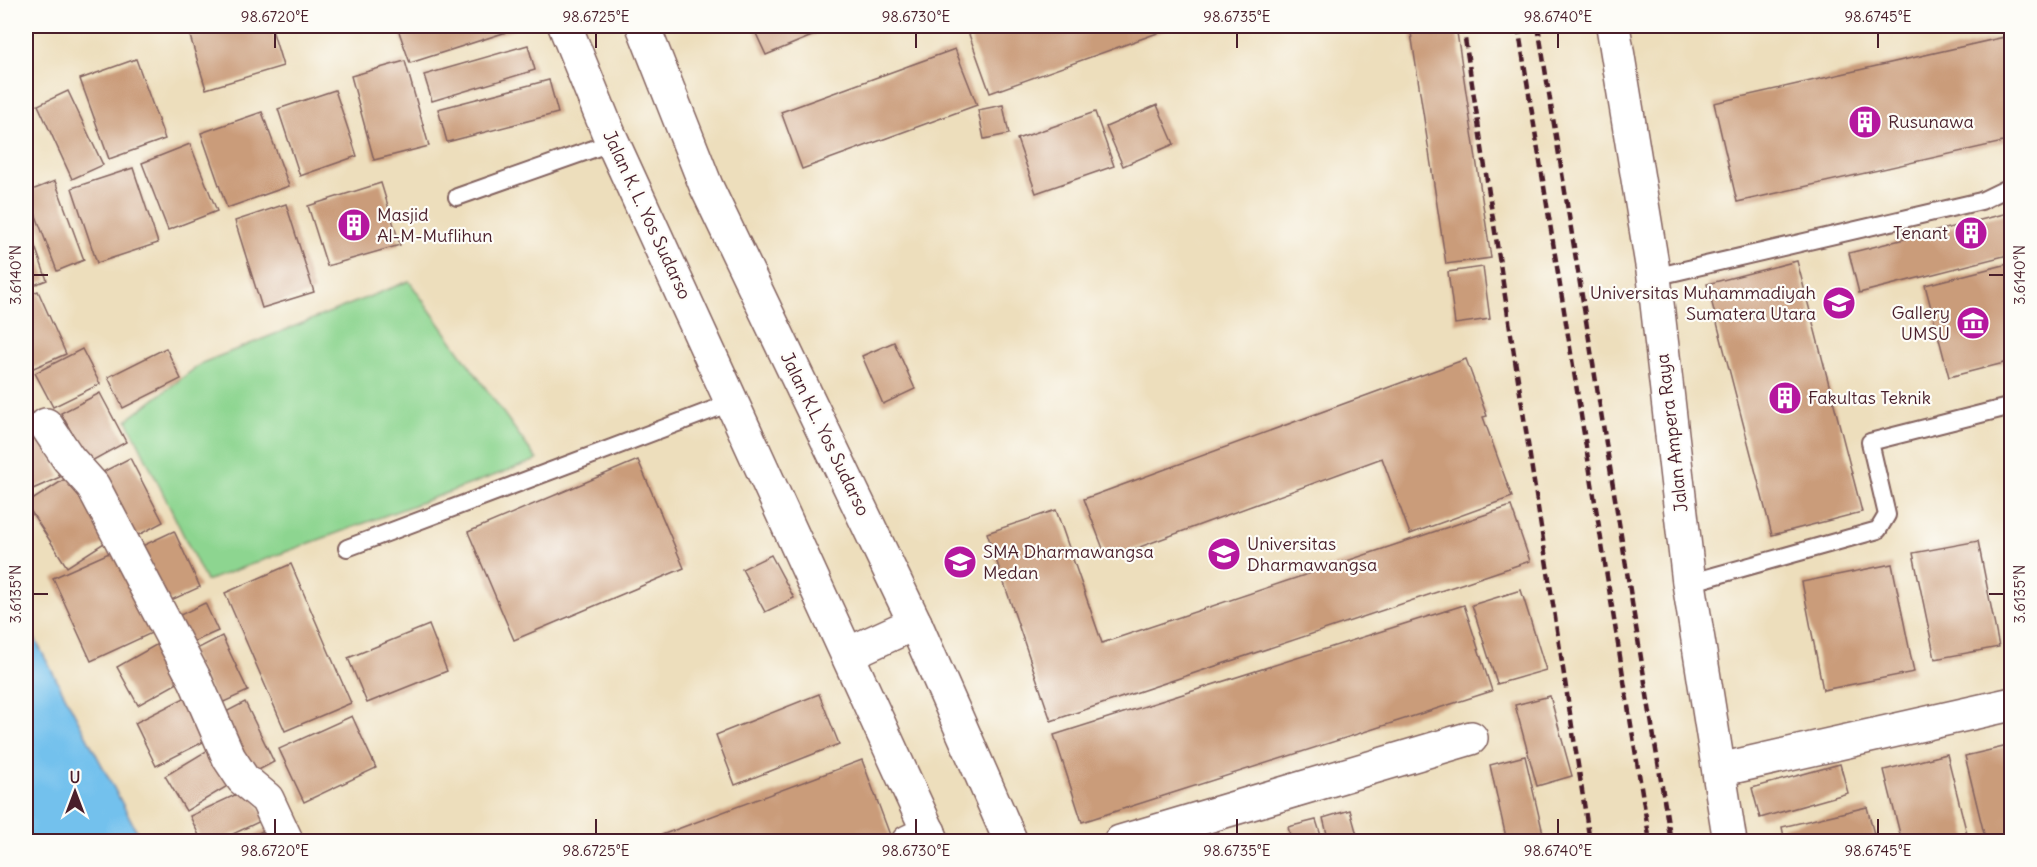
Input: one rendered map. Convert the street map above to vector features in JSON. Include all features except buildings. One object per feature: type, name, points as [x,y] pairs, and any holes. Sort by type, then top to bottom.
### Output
[{"type":"street","name":"Jalan K. L. Yos Sudarso","points":[[565,26],[613,142],[734,402]]},
{"type":"street","name":"Jalan K.L. Yos Sudarso","points":[[643,26],[706,186],[915,623],[1011,842]]},
{"type":"street","name":"Jalan Ampera Raya","points":[[1613,26],[1654,277],[1689,584],[1730,842]]},
{"type":"street","points":[[734,402],[848,654],[923,838]]},
{"type":"street","points":[[46,425],[68,458],[93,486],[195,680],[229,758],[243,779],[267,799],[287,842]]},
{"type":"street","points":[[848,654],[915,623]]},
{"type":"street","points":[[1719,771],[2012,704]]},
{"type":"street","points":[[1120,842],[1471,738]]},
{"type":"lane","points":[[457,197],[613,142]]},
{"type":"lane","points":[[1654,277],[1982,201],[2012,186]]},
{"type":"lane","points":[[347,548],[734,402]]},
{"type":"lane","points":[[1689,584],[1878,530],[1887,515],[1870,442],[2012,406]]},
{"type":"green space","points":[[409,281],[537,460],[206,581],[127,420],[202,363]]},
{"type":"water","points":[[26,622],[142,841],[26,841]]},
{"type":"railway","points":[[1463,26],[1590,842]]},
{"type":"railway","points":[[1518,26],[1650,842]]},
{"type":"railway","points":[[1538,26],[1671,842]]},
{"type":"place","name":"Rusunawa","points":[[1865,122]]},
{"type":"place","name":"Masjid Al-M-Muflihun","points":[[354,225]]},
{"type":"place","name":"Tenant","points":[[1971,233]]},
{"type":"place","name":"Universitas Muhammadiyah Sumatera Utara","points":[[1839,303]]},
{"type":"place","name":"Gallery UMSU","points":[[1973,323]]},
{"type":"place","name":"Fakultas Teknik","points":[[1785,398]]},
{"type":"place","name":"Universitas Dharmawangsa","points":[[1224,554]]},
{"type":"place","name":"SMA Dharmawangsa Medan","points":[[960,562]]}]
